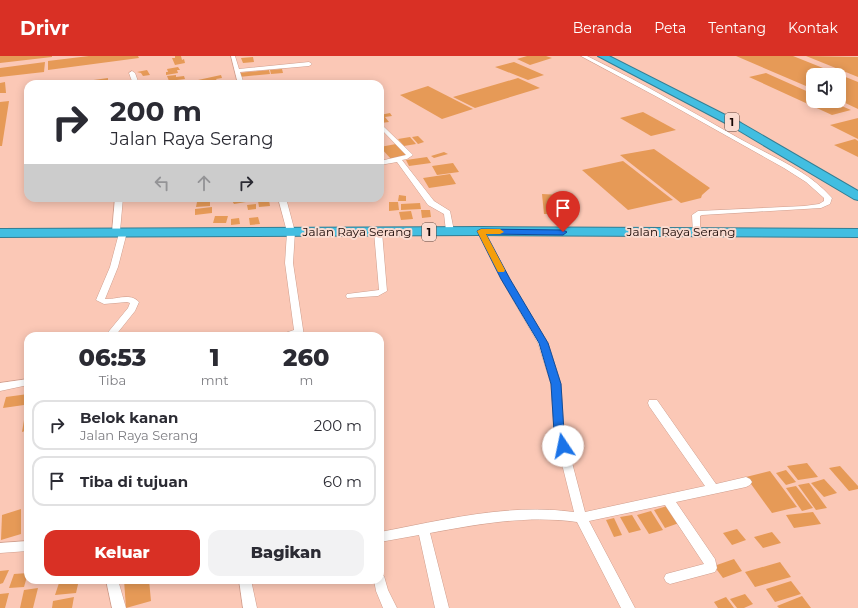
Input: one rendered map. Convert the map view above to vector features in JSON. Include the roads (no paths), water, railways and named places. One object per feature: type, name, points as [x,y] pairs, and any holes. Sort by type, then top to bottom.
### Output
[{"type":"highway","name":"1","points":[[602,56],[737,125],[858,196]]},
{"type":"highway","name":"1","points":[[619,56],[751,122],[818,160]]},
{"type":"highway","name":"Jalan Raya Serang","points":[[0,233],[481,231],[858,233]]},
{"type":"street","points":[[233,56],[240,80]]},
{"type":"street","points":[[582,56],[669,101],[782,165],[809,181],[828,198],[828,202],[813,207],[701,212],[696,215],[696,232]]},
{"type":"street","points":[[237,71],[309,64]]},
{"type":"street","points":[[132,73],[135,80]]},
{"type":"street","points":[[384,128],[410,155],[384,162]]},
{"type":"street","points":[[398,159],[431,202],[447,214],[450,231]]},
{"type":"street","points":[[113,332],[132,309],[135,302],[128,300],[107,302],[100,300],[114,267],[120,232],[120,202]]},
{"type":"street","points":[[283,202],[291,232],[289,263],[299,332]]},
{"type":"street","points":[[481,231],[505,279],[543,343],[556,384],[559,432],[581,518],[628,608]]},
{"type":"street","points":[[350,296],[378,293],[383,291],[378,232]]},
{"type":"street","points":[[0,387],[24,383]]},
{"type":"street","points":[[653,403],[714,490]]},
{"type":"street","points":[[384,536],[489,517],[552,514],[581,518],[746,482]]},
{"type":"street","points":[[668,500],[711,563],[711,568],[670,578]]},
{"type":"street","points":[[424,528],[442,608]]},
{"type":"street","points":[[0,548],[24,546]]},
{"type":"street","points":[[113,584],[119,608]]},
{"type":"street","points":[[245,584],[250,608]]},
{"type":"street","points":[[381,584],[382,592],[390,608]]}]
